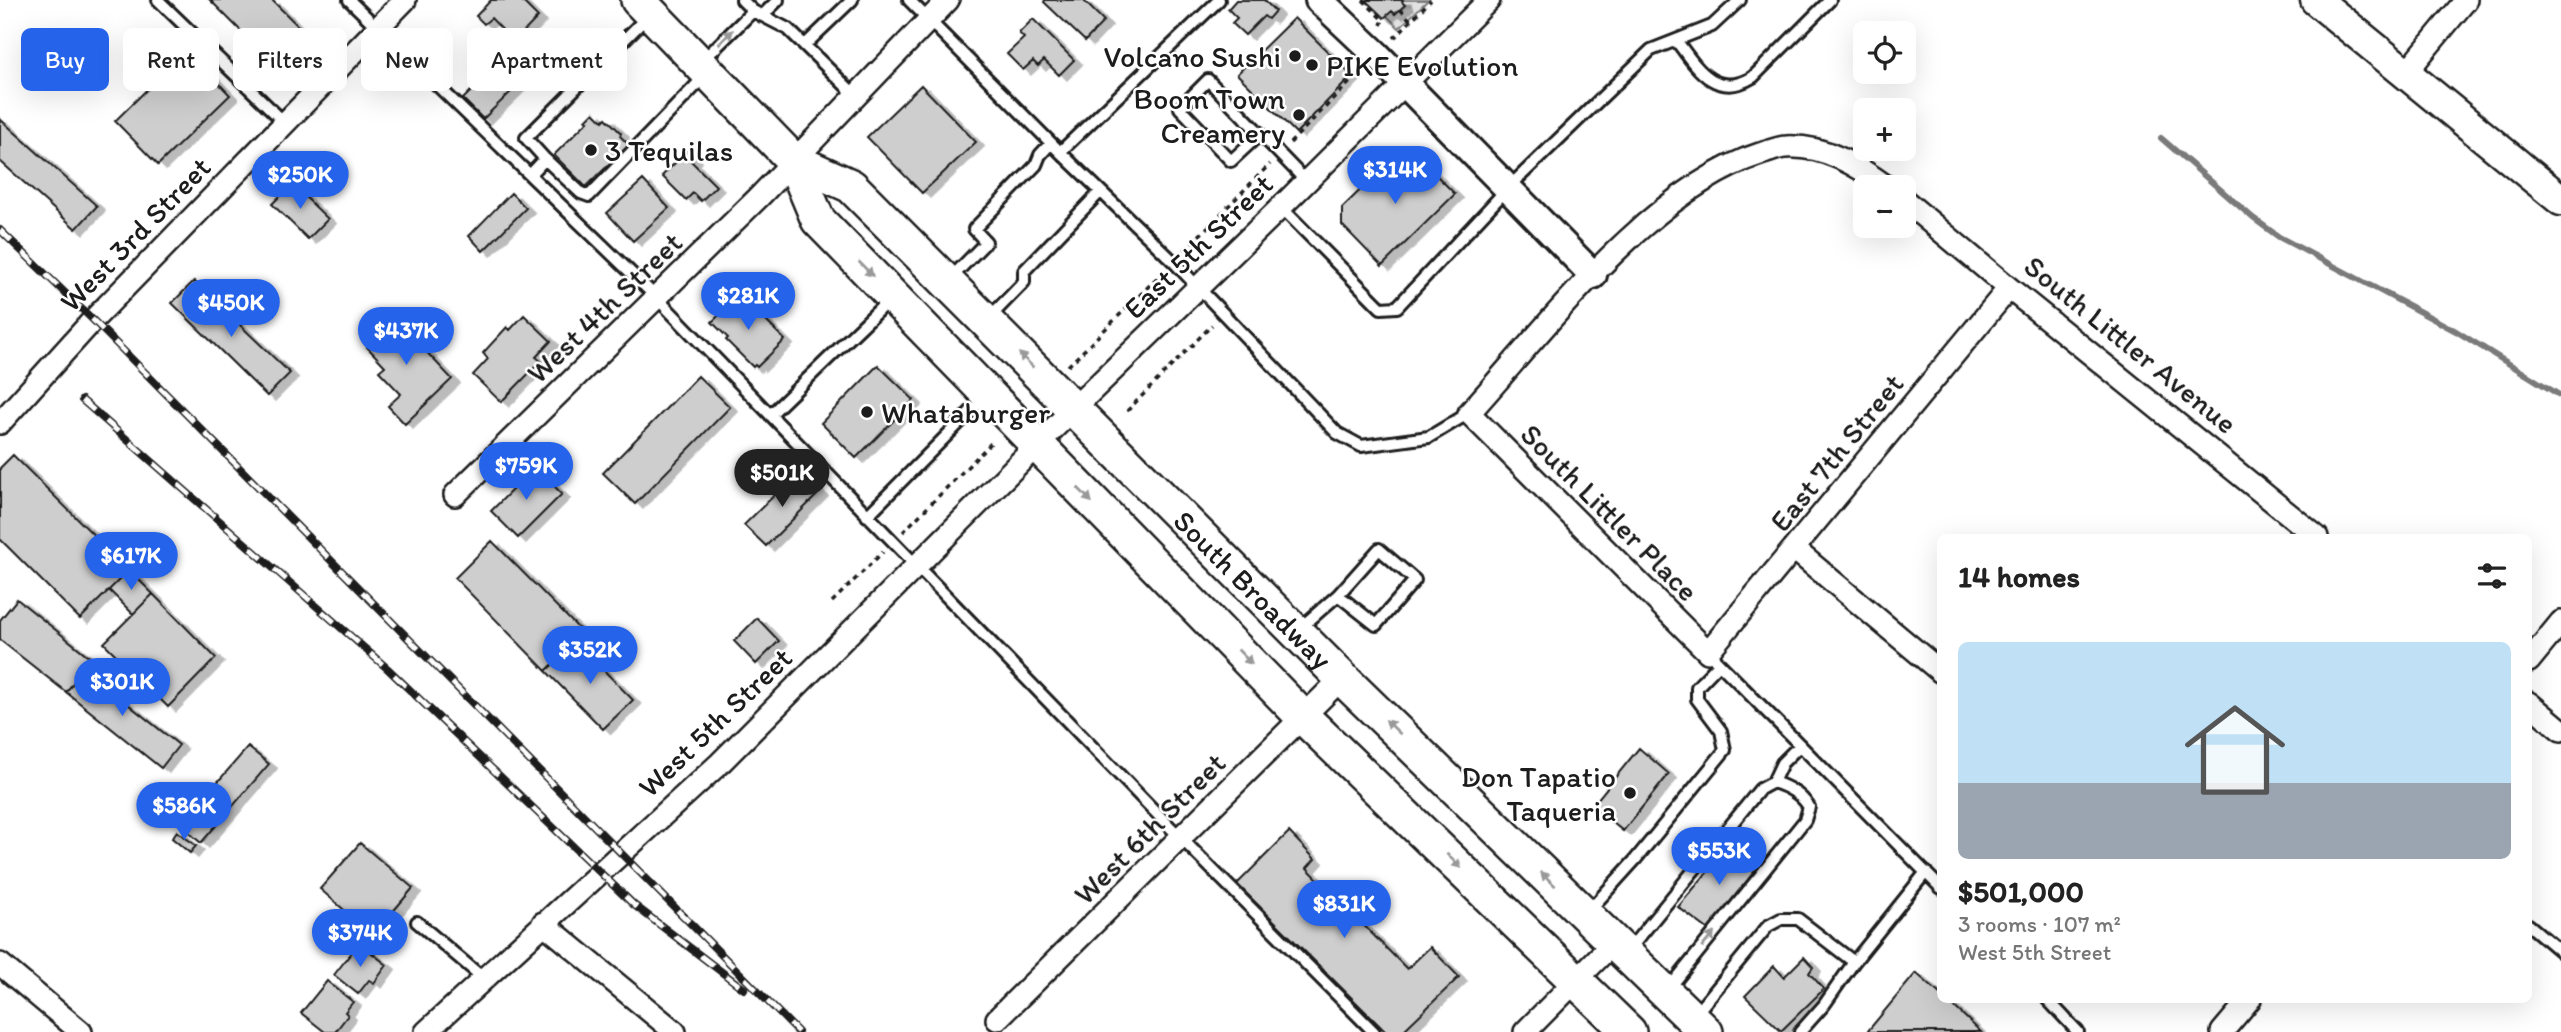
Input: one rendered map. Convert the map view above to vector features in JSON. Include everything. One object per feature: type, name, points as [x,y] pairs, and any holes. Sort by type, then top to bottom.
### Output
[{"type":"main road","points":[[2316,0],[2561,200]]},
{"type":"main road","name":"South Broadway","points":[[645,6],[793,160],[818,220],[1303,717],[1578,981],[1626,1031]]},
{"type":"main road","name":"South Broadway","points":[[793,160],[851,186],[1342,678],[1699,1025]]},
{"type":"street","name":"West 3rd Street","points":[[0,423],[93,320],[405,0]]},
{"type":"street","name":"West 4th Street","points":[[455,495],[793,160],[948,0]]},
{"type":"street","points":[[1319,0],[1593,275]]},
{"type":"street","name":"East 5th Street","points":[[1038,446],[1489,0]]},
{"type":"street","points":[[2405,74],[2466,0]]},
{"type":"street","points":[[1469,413],[1593,275],[1674,200],[1737,162],[1784,147],[1829,153],[1871,175]]},
{"type":"street","name":"South Littler Avenue","points":[[1916,210],[2313,534]]},
{"type":"street","name":"East 7th Street","points":[[1714,658],[1794,550],[2009,288]]},
{"type":"street","name":"South Littler Place","points":[[1469,413],[1714,658]]},
{"type":"street","name":"West 5th Street","points":[[426,1032],[720,763],[1038,446]]},
{"type":"street","points":[[1794,550],[1937,669]]},
{"type":"street","points":[[2532,657],[2561,622]]},
{"type":"street","name":"West 6th Street","points":[[997,1019],[1342,678]]},
{"type":"street","points":[[2532,706],[2561,730]]},
{"type":"street","points":[[543,923],[675,1032]]},
{"type":"street","points":[[1525,1032],[1578,981],[1619,949]]},
{"type":"street","points":[[0,964],[81,1032]]},
{"type":"street","points":[[2222,1032],[2247,1003]]},
{"type":"lane","points":[[158,0],[285,123]]},
{"type":"lane","points":[[349,0],[656,297],[1181,839],[1374,1032]]},
{"type":"lane","points":[[742,0],[757,13],[788,29],[856,96]]},
{"type":"lane","points":[[645,6],[526,138],[581,193],[589,196],[757,13],[778,0]]},
{"type":"lane","points":[[805,45],[852,0]]},
{"type":"lane","points":[[909,0],[1100,192],[1174,261],[1337,433],[1361,446],[1429,438],[1469,413]]},
{"type":"lane","points":[[1060,152],[1219,0]]},
{"type":"lane","points":[[1281,207],[1381,307],[1397,307],[1507,189],[1651,50],[1712,26],[1740,0]]},
{"type":"lane","points":[[1676,40],[1701,75],[1723,84],[1741,84],[1753,77],[1830,0]]},
{"type":"lane","points":[[1260,134],[1231,160],[1180,108],[1208,80],[1306,181]]},
{"type":"lane","points":[[947,282],[986,242],[974,229],[1036,165],[1040,155],[1051,143]]},
{"type":"lane","points":[[530,175],[545,159]]},
{"type":"lane","points":[[986,321],[1024,282],[1024,271],[1100,192]]},
{"type":"lane","points":[[770,415],[893,297]]},
{"type":"lane","points":[[867,516],[988,394]]},
{"type":"lane","points":[[1296,632],[1338,596],[1379,549],[1415,580],[1376,625],[1338,596]]},
{"type":"lane","points":[[1586,916],[1725,750],[1721,731],[1696,699],[1697,687],[1714,658],[1937,884]]},
{"type":"lane","points":[[1619,949],[1760,789],[1773,782],[1782,763],[1800,745]]},
{"type":"lane","points":[[1665,993],[1805,820],[1809,807],[1803,797],[1773,782]]},
{"type":"lane","points":[[1800,1032],[1825,1005],[1854,962],[1926,872]]},
{"type":"lane","points":[[1699,1025],[1768,926],[1781,919],[1798,919],[1854,962]]},
{"type":"lane","points":[[417,922],[483,978]]},
{"type":"lane","points":[[2532,928],[2561,952]]},
{"type":"lane","points":[[2051,1003],[2078,1032]]},
{"type":"path","points":[[1388,44],[1431,0]]},
{"type":"path","points":[[1400,9],[1411,20]]},
{"type":"path","name":"East 5th Street","points":[[1064,370],[1364,69]]},
{"type":"path","points":[[1126,411],[1206,331]]},
{"type":"path","points":[[832,602],[997,437]]},
{"type":"green space","points":[[1371,0],[1428,0],[1399,28]]},
{"type":"building","points":[[210,0],[272,0],[300,28],[238,28]]},
{"type":"building","points":[[491,0],[521,0],[538,17],[527,28],[501,28],[491,18],[484,24],[476,16]]},
{"type":"building","points":[[1083,0],[1104,21],[1085,41],[1044,2]]},
{"type":"building","points":[[1236,0],[1264,0],[1275,11],[1268,19],[1264,16],[1245,35],[1232,23],[1237,18],[1228,9]]},
{"type":"building","points":[[1365,0],[1403,0],[1405,5],[1395,14],[1392,11],[1384,18]]},
{"type":"building","points":[[1294,18],[1352,76],[1296,133],[1237,74]]},
{"type":"building","points":[[1033,19],[1074,60],[1059,75],[1044,60],[1038,66],[1033,61],[1023,70],[1007,54],[1024,38],[1019,33]]},
{"type":"building","points":[[219,83],[230,95],[158,165],[115,121],[145,91],[219,91]]},
{"type":"building","points":[[921,85],[976,142],[922,193],[867,137]]},
{"type":"building","points":[[471,91],[512,91],[483,119],[463,99]]},
{"type":"building","name":"3 Tequilas","points":[[594,112],[603,121],[606,118],[629,145],[586,187],[554,155]]},
{"type":"building","points":[[0,119],[97,206],[76,229],[0,161]]},
{"type":"building","points":[[687,151],[694,158],[691,161],[716,186],[701,201],[693,193],[686,200],[662,176]]},
{"type":"building","points":[[1398,153],[1415,154],[1455,194],[1382,266],[1342,225],[1342,208]]},
{"type":"building","points":[[643,180],[669,208],[633,241],[607,213]]},
{"type":"building","points":[[292,184],[328,219],[308,239],[272,204]]},
{"type":"building","points":[[511,193],[526,208],[483,251],[469,236]]},
{"type":"building","points":[[194,281],[290,373],[267,396],[172,303]]},
{"type":"building","points":[[740,295],[785,340],[757,367],[753,367],[726,340],[728,338],[712,322]]},
{"type":"building","points":[[388,311],[452,379],[405,424],[388,406],[401,394],[379,371],[385,366],[367,347],[378,336],[370,328]]},
{"type":"building","points":[[524,315],[551,341],[536,357],[541,361],[501,402],[473,375],[488,359],[483,353],[507,327],[510,330]]},
{"type":"building","name":"Whataburger","points":[[878,365],[914,400],[856,458],[821,423]]},
{"type":"building","points":[[698,376],[730,407],[635,504],[603,473]]},
{"type":"building","points":[[13,455],[129,570],[80,619],[0,539],[0,468]]},
{"type":"building","points":[[535,467],[562,494],[518,538],[491,511]]},
{"type":"building","points":[[799,471],[820,492],[766,546],[744,525]]},
{"type":"building","points":[[492,541],[584,634],[546,671],[455,578]]},
{"type":"building","points":[[129,570],[153,594],[133,614],[109,590]]},
{"type":"building","points":[[153,594],[216,658],[168,707],[104,643]]},
{"type":"building","points":[[17,599],[92,659],[66,692],[0,640],[0,620]]},
{"type":"building","points":[[757,618],[779,641],[756,664],[734,641]]},
{"type":"building","points":[[576,642],[633,700],[603,729],[546,671]]},
{"type":"building","points":[[84,669],[179,745],[161,768],[66,692]]},
{"type":"building","points":[[248,747],[269,764],[201,843],[177,822],[205,790],[208,793]]},
{"type":"building","points":[[1639,748],[1669,774],[1623,831],[1592,806]]},
{"type":"building","points":[[177,831],[196,846],[190,853],[172,838]]},
{"type":"building","points":[[1289,832],[1315,859],[1307,868],[1407,969],[1430,947],[1459,977],[1402,1032],[1386,1032],[1237,884]]},
{"type":"building","points":[[360,843],[413,888],[373,935],[320,889]]},
{"type":"building","points":[[1731,844],[1758,867],[1709,930],[1678,907]]},
{"type":"building","points":[[359,943],[387,965],[374,983],[369,980],[358,994],[334,975]]},
{"type":"building","points":[[1804,957],[1813,967],[1809,973],[1824,989],[1781,1031],[1745,996],[1774,966],[1784,977]]},
{"type":"building","points":[[1916,973],[1937,991],[1937,1003],[1950,1003],[1981,1032],[1867,1032]]},
{"type":"building","points":[[327,981],[353,1002],[345,1012],[348,1015],[335,1032],[325,1032],[301,1013]]},
{"type":"waterway","points":[[2161,138],[2253,218],[2279,237],[2456,331],[2561,396]]},
{"type":"railway","points":[[0,230],[93,320],[798,1032]]},
{"type":"railway","points":[[82,400],[388,669],[634,905],[744,989]]},
{"type":"place","name":"Volcano Sushi","points":[[1295,56]]},
{"type":"place","name":"PIKE Evolution","points":[[1312,65]]},
{"type":"place","name":"Boom Town Creamery","points":[[1299,115]]},
{"type":"place","name":"3 Tequilas","points":[[591,150]]},
{"type":"place","name":"Whataburger","points":[[867,412]]},
{"type":"place","name":"Don Tapatio Taqueria","points":[[1630,793]]}]
